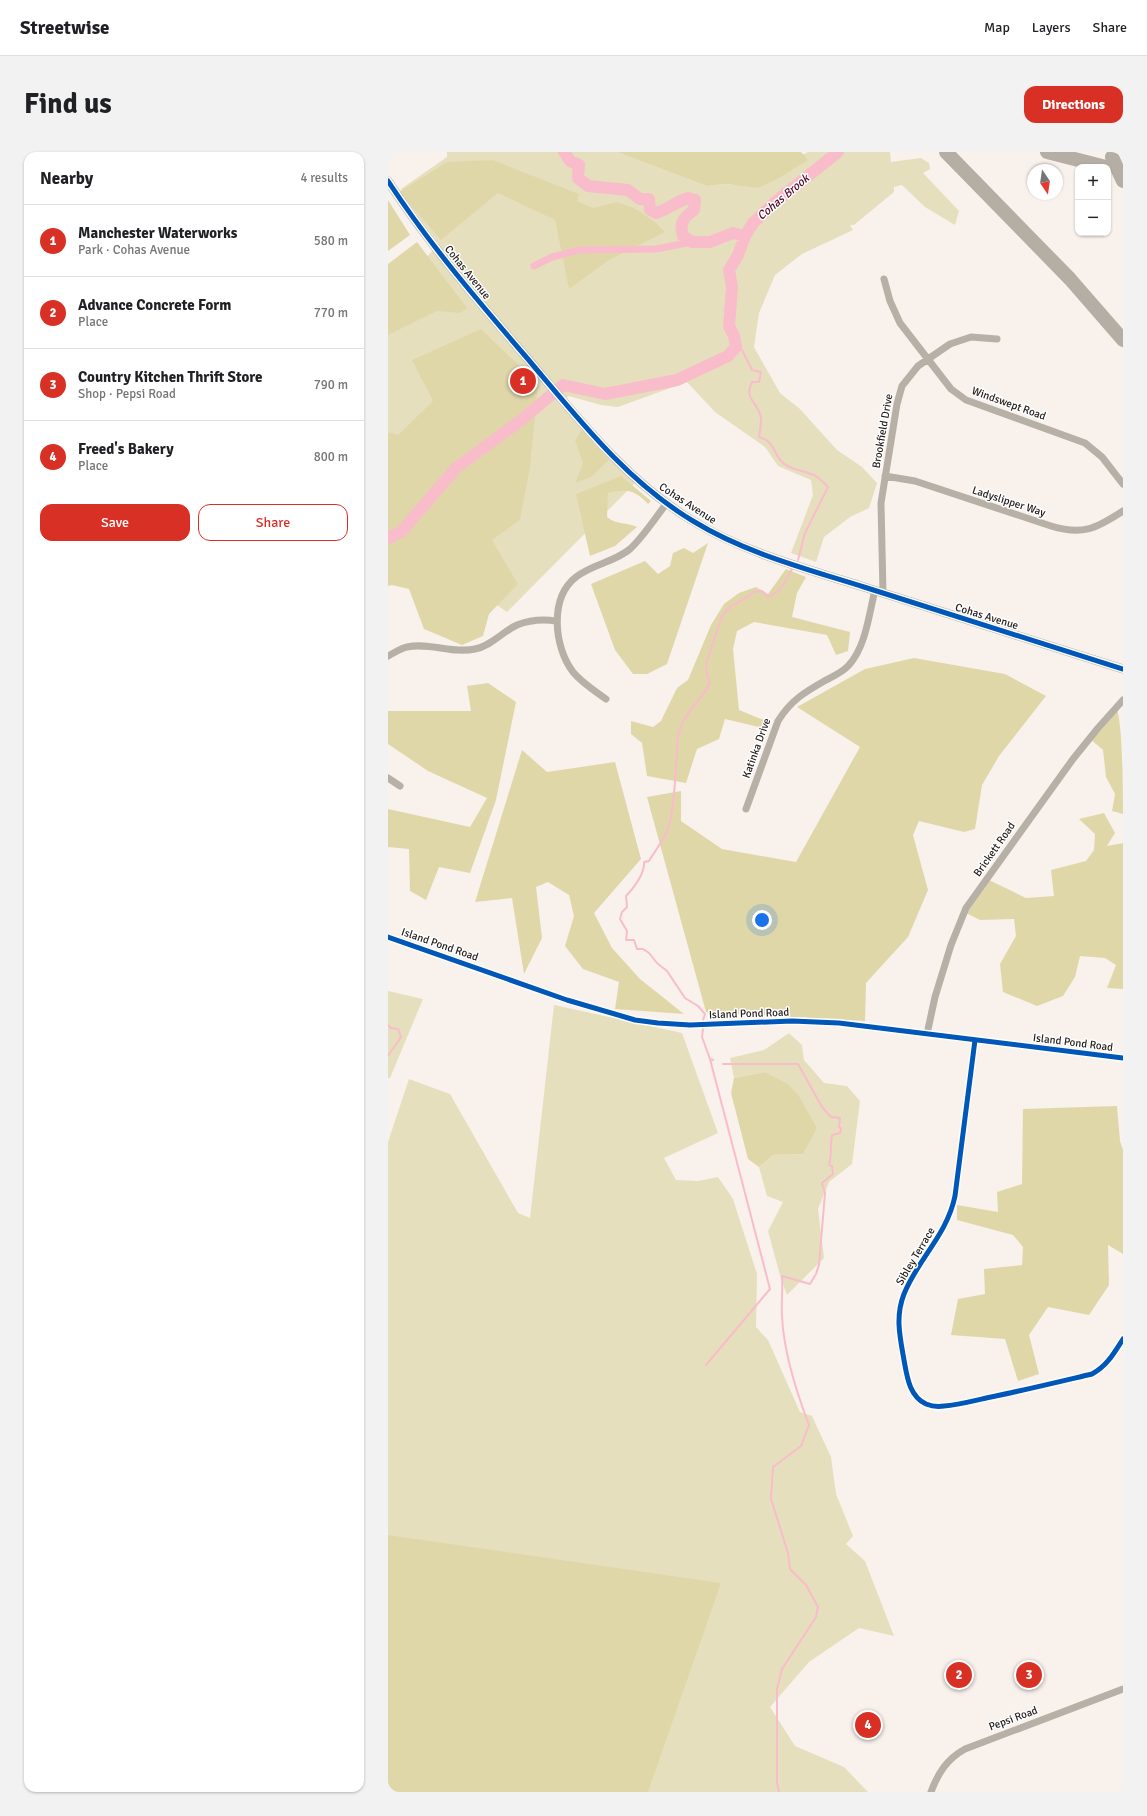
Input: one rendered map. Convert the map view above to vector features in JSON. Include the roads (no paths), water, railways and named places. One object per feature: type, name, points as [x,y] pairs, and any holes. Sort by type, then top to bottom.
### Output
[{"type":"highway","points":[[946,152],[1070,279],[1123,340]]},
{"type":"highway","points":[[1047,152],[1108,161],[1123,170]]},
{"type":"highway","points":[[1108,161],[1123,181]]},
{"type":"street","name":"Cohas Avenue","points":[[388,181],[409,213],[452,270],[558,396],[618,462],[667,503],[693,522],[736,543],[793,564],[1123,669]]},
{"type":"street","name":"Windswept Road","points":[[884,279],[895,313],[951,389],[966,400],[1085,443],[1102,457],[1123,484]]},
{"type":"street","name":"Brookfield Drive","points":[[879,592],[881,512],[885,476],[899,395],[911,373],[950,344],[964,339],[978,337],[997,339]]},
{"type":"street","name":"Ladyslipper Way","points":[[885,476],[915,481],[1072,532],[1099,526],[1123,511]]},
{"type":"street","points":[[606,699],[585,684],[573,671],[558,639],[556,621],[560,605],[566,588],[576,577],[630,550],[667,503]]},
{"type":"street","name":"Katinka Drive","points":[[746,809],[778,721],[786,708],[795,699],[849,665],[861,643],[879,592]]},
{"type":"street","points":[[388,656],[406,647],[420,646],[447,649],[474,649],[485,646],[516,626],[539,619],[556,621]]},
{"type":"street","name":"Brickett Road","points":[[926,1034],[935,997],[951,945],[966,908],[1073,759],[1123,700]]},
{"type":"street","points":[[388,778],[400,786]]},
{"type":"street","name":"Island Pond Road","points":[[388,937],[567,1000],[635,1020],[690,1025],[768,1022],[816,1022],[863,1025],[1123,1058]]},
{"type":"street","name":"Sibley Terrace","points":[[975,1040],[956,1196],[952,1211],[938,1240],[904,1294],[900,1309],[898,1325],[900,1341],[910,1387],[914,1394],[927,1404],[943,1406],[1034,1388],[1092,1374],[1099,1370],[1110,1359],[1123,1339]]},
{"type":"street","name":"Pepsi Road","points":[[931,1792],[941,1769],[952,1757],[965,1748],[1123,1689]]},
{"type":"waterway","name":"Cohas Brook","points":[[564,152],[570,161],[579,165],[578,178],[588,186],[628,190],[640,199],[649,199],[650,210],[656,213],[688,198],[695,200],[694,210],[685,218],[681,228],[683,236],[692,242],[710,242],[733,233],[745,236]]},
{"type":"waterway","points":[[388,538],[401,532],[456,468],[520,421],[563,385],[605,394],[677,380],[728,356],[736,347],[734,336],[729,326],[732,287],[729,270],[738,255],[745,236],[753,223],[774,203],[838,152]]},
{"type":"waterway","points":[[534,266],[552,257],[580,250],[656,249],[692,242]]},
{"type":"waterway","points":[[736,347],[742,350],[752,370],[761,372],[759,382],[752,382],[749,393],[752,401],[760,413],[761,418],[759,437],[769,442],[778,458],[786,465],[793,469],[816,476],[828,487],[805,533],[798,560]]},
{"type":"waterway","points":[[703,1020],[705,1014],[698,1006],[685,998],[667,971],[657,963],[649,953],[643,949],[637,949],[634,940],[626,940],[627,931],[620,919],[622,912],[627,907],[626,896],[641,875],[644,862],[649,861],[663,840],[669,826],[674,796],[679,734],[686,716],[703,695],[710,683],[707,675],[706,664],[722,616],[731,606],[748,597],[753,592],[762,591],[768,597],[773,595],[783,586],[792,569]]},
{"type":"waterway","points":[[388,1025],[391,1028],[398,1029],[401,1037],[388,1056]]},
{"type":"waterway","points":[[703,1029],[702,1037],[710,1059],[713,1060]]},
{"type":"waterway","points":[[706,1365],[770,1289],[710,1059]]},
{"type":"waterway","points":[[723,1064],[798,1064],[822,1107],[831,1117],[840,1118],[839,1127],[841,1128],[840,1133],[832,1135],[829,1165],[832,1166],[833,1174],[822,1183],[825,1193],[819,1265],[816,1274],[810,1284],[782,1276],[782,1312],[785,1345],[795,1386],[809,1425],[801,1446],[773,1467],[771,1499],[788,1553],[790,1569],[806,1585],[818,1607],[816,1617],[782,1669],[777,1689],[777,1783],[779,1792]]},
{"type":"place","name":"Manchester Waterworks","points":[[523,381]]},
{"type":"place","name":"Advance Concrete Form","points":[[959,1675]]},
{"type":"place","name":"Country Kitchen Thrift Store","points":[[1029,1675]]},
{"type":"place","name":"Freed's Bakery","points":[[868,1725]]}]
